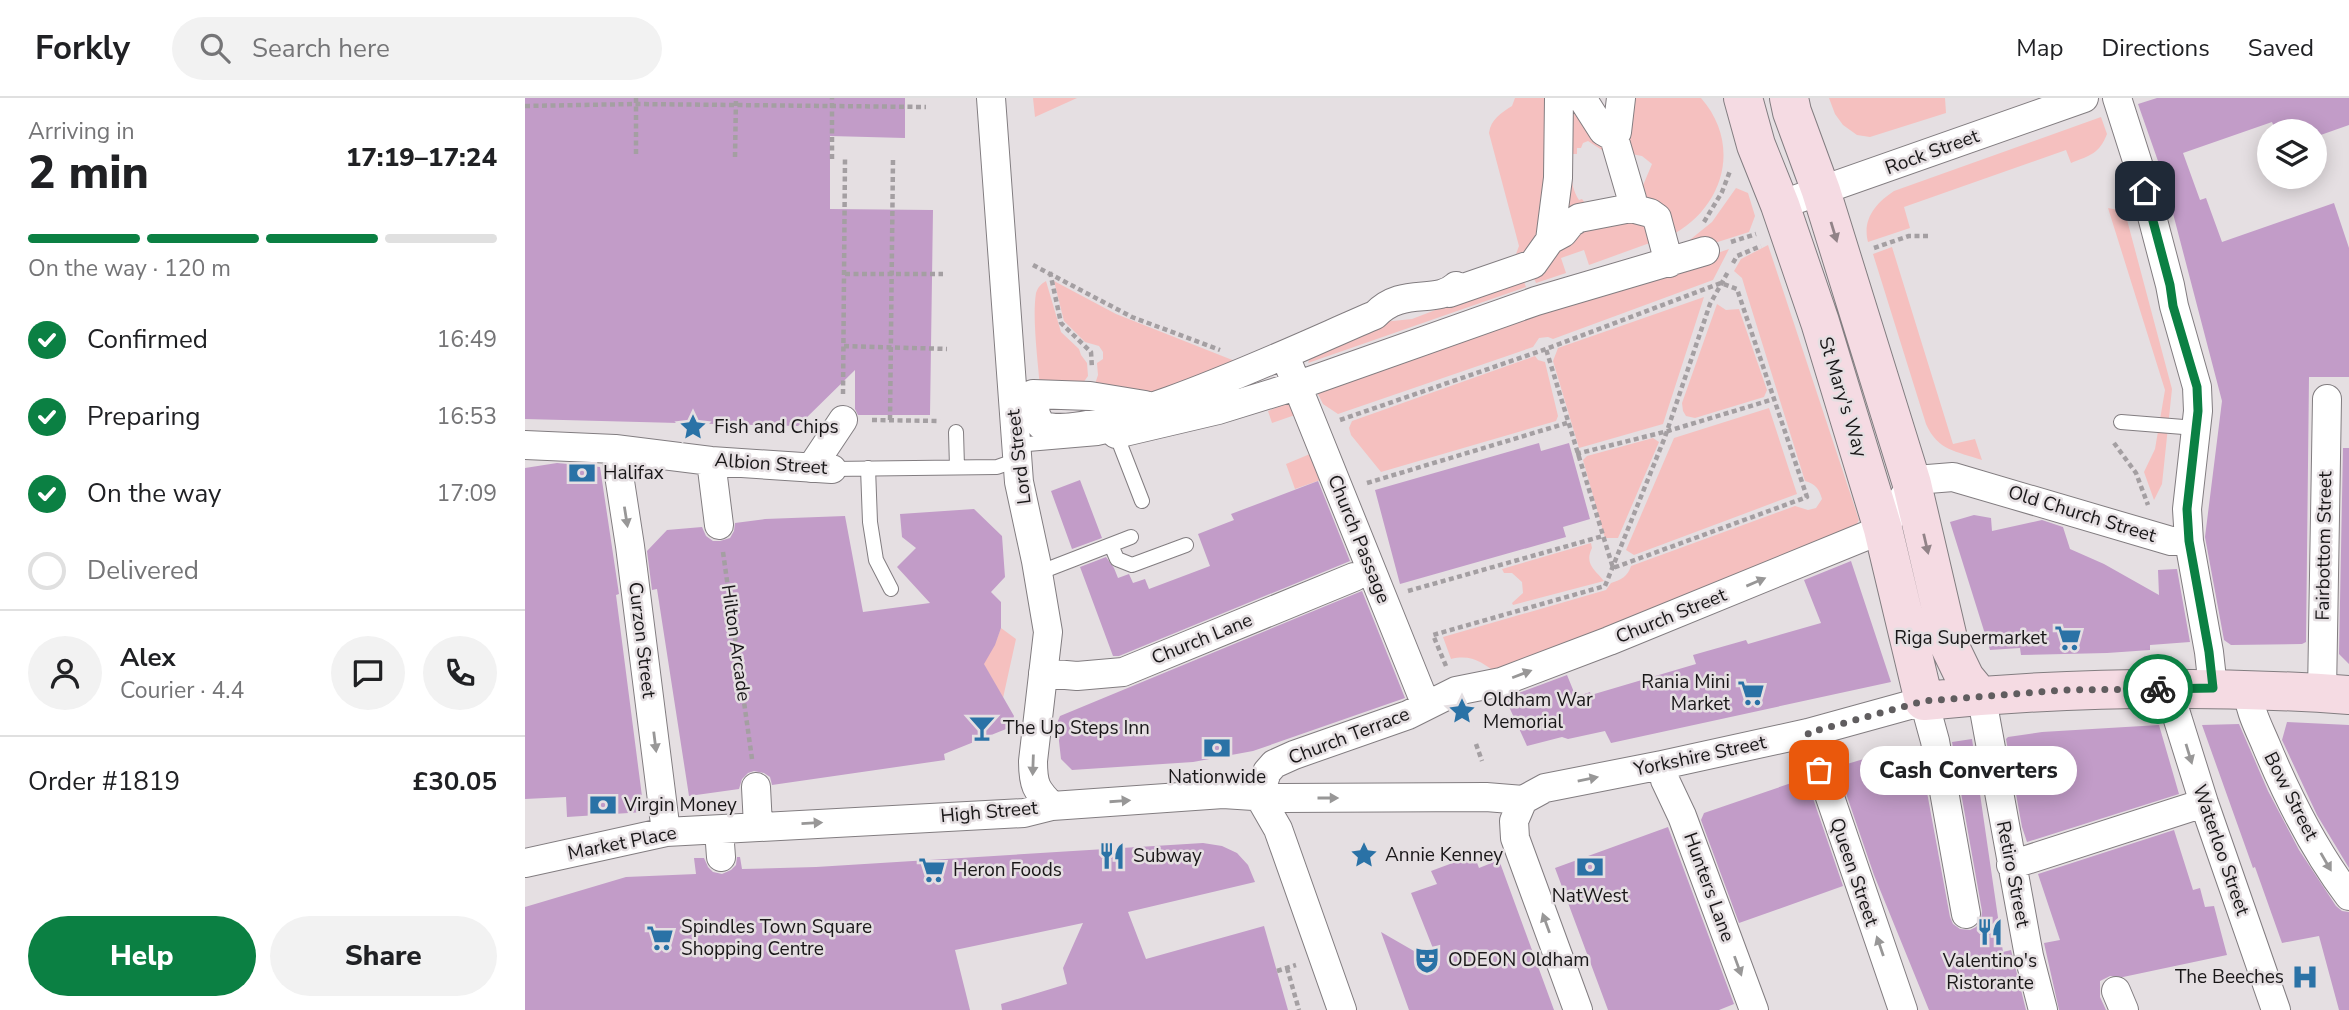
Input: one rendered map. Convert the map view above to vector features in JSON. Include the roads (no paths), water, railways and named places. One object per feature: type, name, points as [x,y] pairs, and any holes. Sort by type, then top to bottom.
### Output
[{"type":"main road","name":"St Mary's Way","points":[[1744,98],[1756,145],[1769,219],[1820,322],[1883,529],[1924,701]]},
{"type":"main road","name":"St Mary's Way","points":[[1789,98],[1791,112],[1821,191],[1912,484],[1950,647],[1965,678],[1979,695]]},
{"type":"main road","name":"Yorkshire Street","points":[[1924,701],[2064,690],[2172,688],[2335,694]]},
{"type":"street","name":"Lord Street","points":[[991,98],[1019,482],[1048,632],[1033,778],[1036,790],[1052,806]]},
{"type":"street","points":[[1550,240],[1558,178],[1559,98]]},
{"type":"street","points":[[1582,98],[1609,135],[1617,132],[1619,127],[1621,98]]},
{"type":"street","name":"Rock Street","points":[[1769,219],[1821,191],[2084,98]]},
{"type":"street","points":[[2117,98],[2139,167],[2173,306],[2197,387],[2196,428],[2187,509],[2189,541],[2209,652],[2230,689]]},
{"type":"street","points":[[1613,134],[1632,199],[1631,208]]},
{"type":"street","points":[[1097,398],[1152,405],[1286,353],[1375,314],[1385,304],[1403,298],[1452,290],[1523,261],[1533,264],[1550,240],[1563,233],[1579,218],[1631,208],[1650,213],[1657,218],[1669,262]]},
{"type":"street","points":[[1034,398],[1097,398],[1218,410],[1296,386],[1536,301],[1705,251]]},
{"type":"street","points":[[1523,261],[1536,301]]},
{"type":"street","name":"Church Passage","points":[[1286,353],[1296,386],[1421,693]]},
{"type":"street","name":"Fairbottom Street","points":[[2327,399],[2335,694]]},
{"type":"street","points":[[822,468],[843,420]]},
{"type":"street","name":"Albion Street","points":[[525,444],[615,449],[711,461],[822,468]]},
{"type":"street","name":"Curzon Street","points":[[615,449],[666,832]]},
{"type":"street","points":[[711,461],[719,525]]},
{"type":"street","name":"Old Church Street","points":[[1912,484],[1928,479],[1953,477],[2171,541],[2189,541]]},
{"type":"street","points":[[1883,529],[1912,484]]},
{"type":"street","name":"Church Street","points":[[1456,691],[1484,687],[1513,678],[1687,611],[1883,529]]},
{"type":"street","name":"Church Lane","points":[[1043,673],[1077,676],[1123,672],[1355,577]]},
{"type":"street","name":"Waterloo Street","points":[[2172,688],[2178,719],[2204,803],[2276,1010]]},
{"type":"street","name":"Bow Street","points":[[2230,689],[2249,706],[2285,792],[2336,879],[2349,896]]},
{"type":"street","name":"Church Terrace","points":[[1259,796],[1265,775],[1274,764],[1408,715],[1456,691]]},
{"type":"street","name":"Retiro Street","points":[[1979,695],[2029,956],[2043,1010]]},
{"type":"street","points":[[1924,701],[1935,741],[1966,914]]},
{"type":"street","name":"Yorkshire Street","points":[[1259,796],[1486,797],[1524,800],[1545,788],[1808,733],[1924,701]]},
{"type":"street","name":"Queen Street","points":[[1808,733],[1903,1010]]},
{"type":"street","name":"Hunters Lane","points":[[1662,765],[1665,780],[1682,816],[1754,1010]]},
{"type":"street","points":[[756,787],[758,826]]},
{"type":"street","name":"High Street","points":[[719,830],[1024,813],[1052,806],[1223,794],[1259,796]]},
{"type":"street","points":[[1259,796],[1278,829],[1342,1010]]},
{"type":"street","points":[[1524,800],[1514,821],[1515,838],[1578,1010]]},
{"type":"street","points":[[2011,865],[2204,803]]},
{"type":"street","points":[[719,830],[722,858]]},
{"type":"street","name":"Market Place","points":[[525,863],[666,832],[719,830]]},
{"type":"lane","name":"Albion Street","points":[[822,468],[997,467],[1017,453],[1098,438],[1097,398]]},
{"type":"lane","points":[[1097,398],[1142,501]]},
{"type":"lane","points":[[2121,422],[2196,428]]},
{"type":"lane","points":[[955,432],[957,467]]},
{"type":"lane","points":[[868,468],[870,522],[876,560],[891,589]]},
{"type":"lane","points":[[1038,573],[1131,537]]},
{"type":"lane","points":[[1111,545],[1117,559],[1132,565],[1186,545]]},
{"type":"place","name":"Fish and Chips","points":[[693,427]]},
{"type":"place","name":"Halifax","points":[[582,473]]},
{"type":"place","name":"Riga Supermarket","points":[[2068,638]]},
{"type":"place","name":"Rania Mini Market","points":[[1751,693]]},
{"type":"place","name":"Oldham War Memorial","points":[[1462,711]]},
{"type":"place","name":"The Up Steps Inn","points":[[982,728]]},
{"type":"place","name":"Nationwide","points":[[1217,748]]},
{"type":"place","name":"Cash Converters","points":[[1819,770]]},
{"type":"place","name":"Virgin Money","points":[[603,805]]},
{"type":"place","name":"Annie Kenney","points":[[1364,855]]},
{"type":"place","name":"Subway","points":[[1112,856]]},
{"type":"place","name":"NatWest","points":[[1590,867]]},
{"type":"place","name":"Heron Foods","points":[[932,870]]},
{"type":"place","name":"Valentino's Ristorante","points":[[1990,932]]},
{"type":"place","name":"Spindles Town Square Shopping Centre","points":[[660,938]]},
{"type":"place","name":"ODEON Oldham","points":[[1427,960]]},
{"type":"place","name":"The Beeches","points":[[2305,977]]}]
